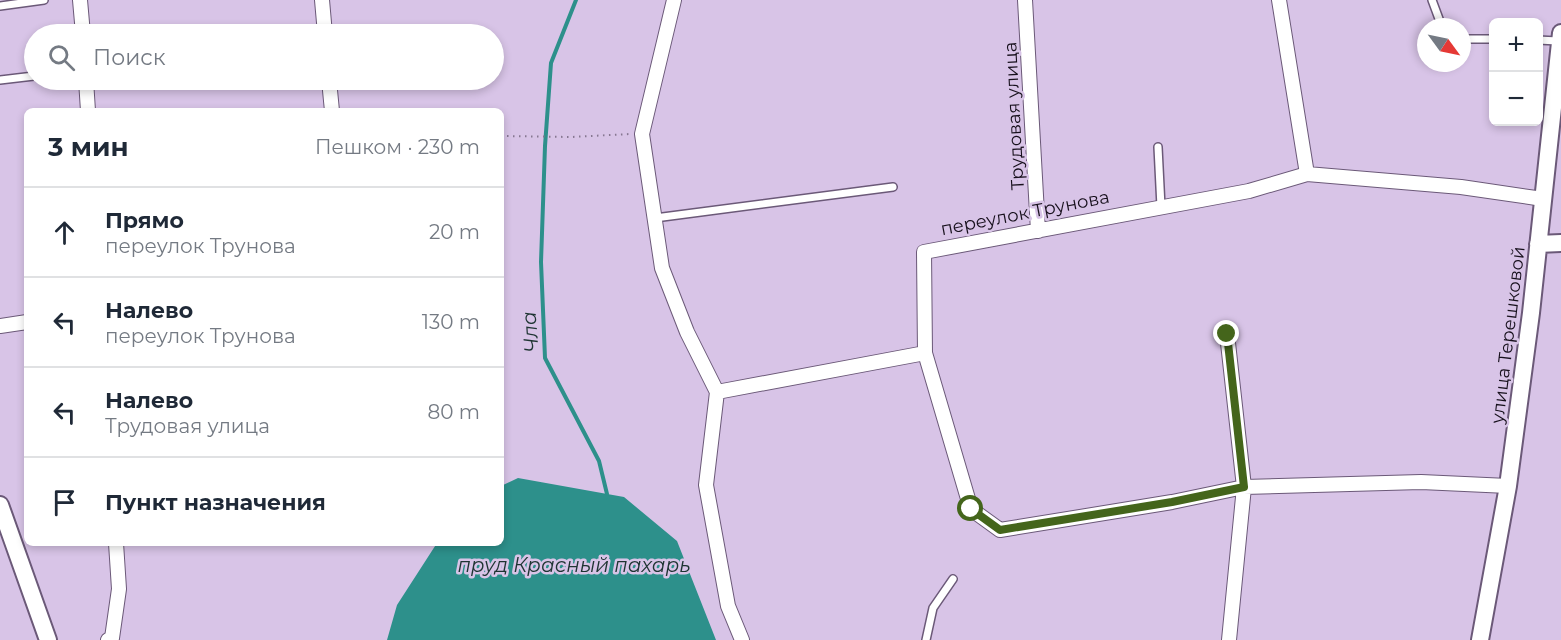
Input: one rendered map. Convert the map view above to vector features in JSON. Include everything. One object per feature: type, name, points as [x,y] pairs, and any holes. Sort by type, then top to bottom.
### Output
[{"type":"street","points":[[81,0],[82,24]]},
{"type":"street","points":[[322,0],[324,24]]},
{"type":"street","points":[[674,0],[642,134],[662,268],[687,332],[717,392],[706,485],[728,606],[742,640]]},
{"type":"street","name":"Трудовая улица","points":[[1025,0],[1038,231]]},
{"type":"street","points":[[1279,0],[1307,174]]},
{"type":"street","name":"улица Терешковой","points":[[1479,640],[1508,486],[1561,39]]},
{"type":"street","points":[[87,90],[88,108]]},
{"type":"street","points":[[330,90],[332,108]]},
{"type":"street","name":"переулок Трунова","points":[[1508,486],[1421,482],[1244,487],[1172,502],[1000,530],[971,509],[926,353],[924,252],[1249,191],[1307,174],[1461,187],[1543,199]]},
{"type":"street","points":[[1538,244],[1561,243]]},
{"type":"street","points":[[0,326],[24,322]]},
{"type":"street","points":[[1227,334],[1244,487],[1229,640]]},
{"type":"street","points":[[717,392],[926,353]]},
{"type":"street","points":[[0,505],[48,640]]},
{"type":"street","points":[[108,640],[112,638],[119,589],[116,546]]},
{"type":"lane","points":[[0,6],[44,0]]},
{"type":"lane","points":[[1432,0],[1439,18]]},
{"type":"lane","points":[[1471,39],[1489,39]]},
{"type":"lane","points":[[1543,40],[1561,39]]},
{"type":"lane","points":[[0,80],[24,77]]},
{"type":"lane","points":[[1158,147],[1161,207]]},
{"type":"lane","points":[[655,218],[893,187]]},
{"type":"lane","points":[[926,640],[933,608],[953,579]]},
{"type":"path","points":[[504,136],[571,137],[642,134]]},
{"type":"water","name":"пруд Красный пахарь","points":[[518,478],[624,497],[677,541],[716,640],[387,640],[397,605],[435,546],[504,546],[504,485]]},
{"type":"waterway","name":"Чла","points":[[576,0],[551,63],[545,146],[541,262],[545,358],[599,461],[607,494],[605,498]]},
{"type":"route","points":[[971,509],[1000,530],[1172,502],[1244,487],[1227,334]]}]
